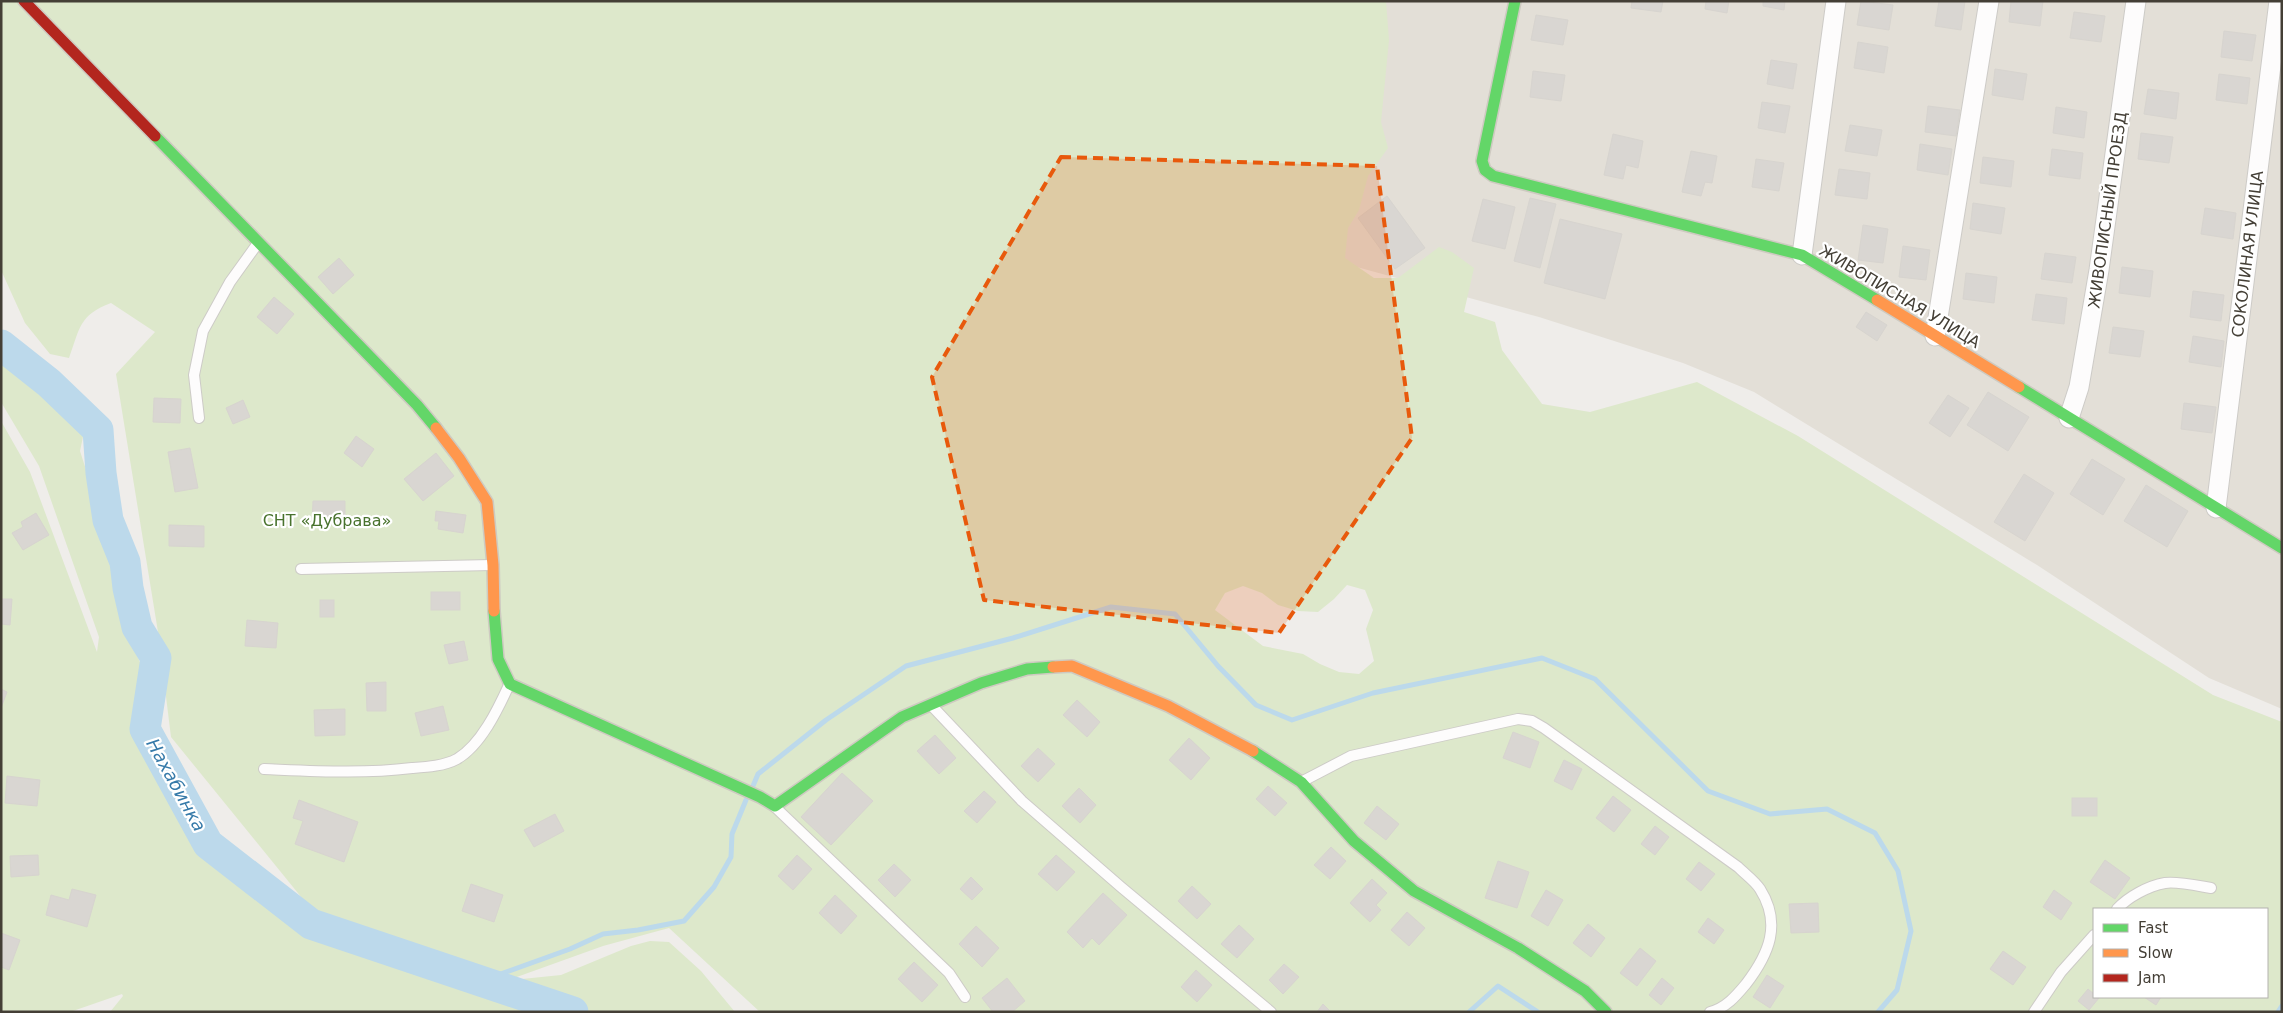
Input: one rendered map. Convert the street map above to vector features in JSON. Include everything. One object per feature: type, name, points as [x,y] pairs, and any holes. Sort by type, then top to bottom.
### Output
[{"type":"street","points":[[24,1],[417,405],[459,458],[487,502],[493,565],[498,659],[510,684],[774,806],[902,717],[981,683],[1028,669],[1072,666],[1168,706],[1269,760],[1301,782],[1354,841],[1414,891],[1518,948],[1585,991],[1606,1012]]},
{"type":"street","name":"ЖИВОПИСНАЯ УЛИЦА","points":[[1515,1],[1482,161],[1482,167],[1486,172],[1493,176],[1802,255],[2282,548]]},
{"type":"street","points":[[1802,255],[1836,1]]},
{"type":"street","points":[[1935,336],[1989,1]]},
{"type":"street","name":"ЖИВОПИСНЫЙ ПРОЕЗД","points":[[2069,418],[2079,387],[2099,270],[2136,1]]},
{"type":"street","name":"СОКОЛИНАЯ УЛИЦА","points":[[2216,508],[2279,1]]},
{"type":"lane","points":[[199,418],[194,374],[203,331],[230,282],[259,242]]},
{"type":"lane","points":[[301,570],[493,565]]},
{"type":"lane","points":[[264,769],[379,772],[437,766],[457,758],[476,741],[497,712],[510,684]]},
{"type":"lane","points":[[930,705],[1022,801],[1121,888],[1271,1012]]},
{"type":"lane","points":[[1301,782],[1351,756],[1518,719],[1532,721],[1738,867],[1759,887],[1769,908],[1772,926],[1768,951],[1736,996],[1721,1009],[1710,1012]]},
{"type":"lane","points":[[774,806],[949,973],[965,997]]},
{"type":"lane","points":[[2118,908],[2122,903],[2143,891],[2166,882],[2211,888]]},
{"type":"lane","points":[[2034,1012],[2060,972],[2093,936]]},
{"type":"highlighted area","points":[[1061,157],[1377,166],[1412,438],[1279,633],[984,600],[932,377]]},
{"type":"shaded area","points":[[1342,1],[2282,1],[2282,709],[2209,678],[2037,565],[1754,392],[1683,363],[1539,317],[1335,261]]},
{"type":"green space","name":"СНТ «Дубрава»","points":[[1,1],[1386,1],[1389,40],[1381,122],[1388,148],[1368,176],[1359,210],[1348,228],[1345,258],[1374,278],[1398,278],[1439,247],[1452,252],[1474,268],[1464,312],[1495,322],[1502,350],[1542,404],[1590,412],[1697,382],[1798,436],[2213,695],[2282,722],[2282,1012],[760,1012],[669,928],[603,946],[514,978],[319,919],[171,737],[158,632],[116,374],[155,332],[111,303],[92,312],[82,324],[69,358],[50,354],[25,323],[1,270]],"holes":[[[1347,585],[1365,590],[1373,610],[1366,629],[1374,661],[1359,674],[1339,672],[1303,654],[1263,646],[1215,610],[1225,593],[1243,586],[1262,593],[1278,605],[1298,611],[1318,612]]]},
{"type":"green space","points":[[1,350],[58,398],[84,432],[80,451],[110,545],[124,634],[135,651],[143,669],[146,689],[141,709],[140,730],[144,749],[155,767],[171,783],[181,804],[185,823],[193,842],[268,909],[303,932],[321,941],[463,987],[483,990],[504,986],[522,979],[561,975],[631,946],[650,941],[669,942],[701,971],[735,1012],[110,1012],[123,996],[122,994],[70,1012],[1,1012],[1,421],[30,472],[97,652],[99,637],[39,466],[1,402]]},
{"type":"building","points":[[1632,1],[1663,1],[1661,12],[1631,8]]},
{"type":"building","points":[[1706,1],[1729,1],[1727,13],[1705,9]]},
{"type":"building","points":[[1763,1],[1785,1],[1784,10],[1763,6]]},
{"type":"building","points":[[1861,1],[1893,5],[1889,30],[1857,25]]},
{"type":"building","points":[[1939,1],[1965,1],[1961,30],[1935,26]]},
{"type":"building","points":[[2011,1],[2043,1],[2040,26],[2009,22]]},
{"type":"building","points":[[2074,12],[2105,16],[2101,42],[2070,38]]},
{"type":"building","points":[[1536,15],[1568,20],[1563,45],[1531,40]]},
{"type":"building","points":[[2224,31],[2256,35],[2252,61],[2221,57]]},
{"type":"building","points":[[1858,42],[1888,47],[1884,73],[1854,68]]},
{"type":"building","points":[[1771,60],[1797,64],[1793,89],[1767,84]]},
{"type":"building","points":[[1995,69],[2027,74],[2023,100],[1992,95]]},
{"type":"building","points":[[1533,71],[1565,75],[1561,101],[1530,97]]},
{"type":"building","points":[[2219,74],[2250,78],[2247,104],[2216,100]]},
{"type":"building","points":[[2148,89],[2179,93],[2176,119],[2144,114]]},
{"type":"building","points":[[1762,102],[1790,106],[1785,133],[1758,128]]},
{"type":"building","points":[[1928,106],[1960,110],[1956,136],[1925,132]]},
{"type":"building","points":[[2056,107],[2087,112],[2084,138],[2053,133]]},
{"type":"building","points":[[1850,125],[1882,130],[1877,156],[1845,151]]},
{"type":"building","points":[[2141,133],[2173,137],[2169,163],[2138,159]]},
{"type":"building","points":[[1613,134],[1643,141],[1638,168],[1626,165],[1623,179],[1604,175]]},
{"type":"building","points":[[1920,144],[1952,149],[1948,175],[1917,170]]},
{"type":"building","points":[[2052,149],[2083,153],[2080,179],[2049,175]]},
{"type":"building","points":[[1691,151],[1717,156],[1712,183],[1705,182],[1701,196],[1682,192]]},
{"type":"building","points":[[1983,157],[2014,161],[2011,187],[1980,183]]},
{"type":"building","points":[[1756,159],[1784,163],[1779,191],[1752,187]]},
{"type":"building","points":[[1839,169],[1870,173],[1867,199],[1835,195]]},
{"type":"building","points":[[1387,196],[1425,248],[1395,269],[1358,218]]},
{"type":"building","points":[[1530,198],[1556,204],[1540,268],[1514,261]]},
{"type":"building","points":[[1483,199],[1515,207],[1505,249],[1472,241]]},
{"type":"building","points":[[1973,203],[2005,208],[2001,234],[1970,229]]},
{"type":"building","points":[[2205,208],[2236,213],[2233,239],[2201,234]]},
{"type":"building","points":[[1560,219],[1622,234],[1605,299],[1544,283]]},
{"type":"building","points":[[1863,225],[1888,229],[1883,263],[1858,260]]},
{"type":"building","points":[[1903,246],[1930,250],[1926,280],[1899,277]]},
{"type":"building","points":[[2045,253],[2076,257],[2072,283],[2041,279]]},
{"type":"building","points":[[339,258],[354,275],[333,294],[318,277]]},
{"type":"building","points":[[2122,267],[2153,271],[2150,297],[2119,293]]},
{"type":"building","points":[[1966,273],[1997,277],[1994,303],[1963,299]]},
{"type":"building","points":[[2193,291],[2224,295],[2221,321],[2190,317]]},
{"type":"building","points":[[2036,294],[2067,298],[2064,324],[2032,320]]},
{"type":"building","points":[[274,297],[294,314],[277,334],[257,317]]},
{"type":"building","points":[[1866,312],[1887,325],[1877,341],[1856,327]]},
{"type":"building","points":[[2113,327],[2144,331],[2140,357],[2109,353]]},
{"type":"building","points":[[2193,336],[2224,341],[2221,367],[2189,362]]},
{"type":"building","points":[[1988,392],[2029,417],[2008,451],[1967,425]]},
{"type":"building","points":[[1948,395],[1969,408],[1950,437],[1929,423]]},
{"type":"building","points":[[154,398],[181,399],[180,423],[153,422]]},
{"type":"building","points":[[243,400],[250,417],[233,424],[226,408]]},
{"type":"building","points":[[2184,403],[2216,407],[2212,433],[2181,429]]},
{"type":"building","points":[[356,436],[374,449],[362,467],[344,453]]},
{"type":"building","points":[[190,448],[198,488],[175,492],[168,452]]},
{"type":"building","points":[[436,453],[454,476],[423,501],[404,479]]},
{"type":"building","points":[[2092,459],[2125,479],[2103,515],[2070,494]]},
{"type":"building","points":[[2024,474],[2054,493],[2025,541],[1994,522]]},
{"type":"building","points":[[2146,485],[2188,511],[2167,547],[2124,521]]},
{"type":"building","points":[[313,501],[345,501],[345,523],[312,522]]},
{"type":"building","points":[[436,511],[466,515],[463,533],[438,529],[439,521],[435,521]]},
{"type":"building","points":[[36,513],[49,535],[23,550],[12,533],[23,527],[21,522]]},
{"type":"building","points":[[169,525],[204,526],[204,547],[169,546]]},
{"type":"building","points":[[431,592],[460,592],[460,610],[431,610]]},
{"type":"building","points":[[1,599],[12,599],[10,625],[1,624]]},
{"type":"building","points":[[320,600],[334,600],[334,617],[320,617]]},
{"type":"building","points":[[247,620],[278,623],[276,648],[245,646]]},
{"type":"building","points":[[464,641],[468,660],[449,664],[444,645]]},
{"type":"building","points":[[386,682],[386,711],[367,711],[366,683]]},
{"type":"building","points":[[1,689],[7,692],[1,708]]},
{"type":"building","points":[[1077,700],[1100,722],[1087,737],[1063,715]]},
{"type":"building","points":[[443,706],[449,730],[421,736],[415,713]]},
{"type":"building","points":[[345,709],[345,735],[315,736],[314,710]]},
{"type":"building","points":[[1513,732],[1539,742],[1530,768],[1503,758]]},
{"type":"building","points":[[935,735],[956,758],[939,774],[917,751]]},
{"type":"building","points":[[1189,738],[1210,758],[1191,780],[1169,760]]},
{"type":"building","points":[[1038,748],[1055,764],[1038,782],[1021,766]]},
{"type":"building","points":[[1564,760],[1582,769],[1572,790],[1554,781]]},
{"type":"building","points":[[842,773],[873,801],[831,845],[801,817]]},
{"type":"building","points":[[7,776],[40,780],[37,806],[5,803]]},
{"type":"building","points":[[1268,786],[1287,803],[1275,816],[1256,799]]},
{"type":"building","points":[[1079,788],[1096,805],[1080,823],[1062,806]]},
{"type":"building","points":[[984,791],[996,802],[977,823],[964,811]]},
{"type":"building","points":[[1613,796],[1631,810],[1614,832],[1596,818]]},
{"type":"building","points":[[2072,798],[2097,798],[2097,816],[2072,816]]},
{"type":"building","points":[[299,800],[358,822],[344,862],[295,844],[303,821],[293,818]]},
{"type":"building","points":[[1377,806],[1399,824],[1386,840],[1364,823]]},
{"type":"building","points":[[555,814],[564,831],[534,847],[524,830]]},
{"type":"building","points":[[1655,826],[1669,837],[1655,855],[1641,844]]},
{"type":"building","points":[[1331,847],[1346,861],[1330,879],[1314,865]]},
{"type":"building","points":[[38,855],[39,875],[11,877],[10,856]]},
{"type":"building","points":[[797,855],[812,869],[793,890],[778,876]]},
{"type":"building","points":[[1056,855],[1075,872],[1057,891],[1038,874]]},
{"type":"building","points":[[2105,860],[2130,878],[2115,899],[2090,882]]},
{"type":"building","points":[[1498,861],[1529,872],[1517,908],[1485,898]]},
{"type":"building","points":[[1699,862],[1715,874],[1701,891],[1686,879]]},
{"type":"building","points":[[894,864],[911,880],[895,897],[878,880]]},
{"type":"building","points":[[971,877],[983,889],[972,900],[960,889]]},
{"type":"building","points":[[1372,879],[1387,893],[1376,905],[1381,910],[1370,922],[1350,903]]},
{"type":"building","points":[[471,884],[503,895],[494,922],[462,911]]},
{"type":"building","points":[[1192,886],[1211,904],[1197,919],[1178,901]]},
{"type":"building","points":[[72,889],[96,895],[87,927],[46,915],[51,895],[69,900]]},
{"type":"building","points":[[1546,890],[1563,900],[1548,926],[1531,916]]},
{"type":"building","points":[[2054,890],[2072,903],[2061,920],[2043,907]]},
{"type":"building","points":[[1103,893],[1127,915],[1099,945],[1092,938],[1083,948],[1067,932]]},
{"type":"building","points":[[835,895],[857,916],[841,934],[819,913]]},
{"type":"building","points":[[1818,903],[1819,932],[1791,933],[1789,904]]},
{"type":"building","points":[[1407,912],[1425,928],[1409,946],[1391,930]]},
{"type":"building","points":[[1708,918],[1724,930],[1714,944],[1698,932]]},
{"type":"building","points":[[1588,924],[1605,938],[1591,957],[1573,943]]},
{"type":"building","points":[[1239,925],[1254,939],[1237,958],[1221,944]]},
{"type":"building","points":[[976,926],[999,948],[982,967],[959,944]]},
{"type":"building","points":[[1,933],[20,940],[9,970],[1,967]]},
{"type":"building","points":[[1640,948],[1656,961],[1637,986],[1620,973]]},
{"type":"building","points":[[2003,951],[2026,967],[2013,985],[1990,969]]},
{"type":"building","points":[[914,962],[938,985],[922,1002],[898,979]]},
{"type":"building","points":[[1284,964],[1299,977],[1283,994],[1269,980]]},
{"type":"building","points":[[1196,970],[1212,985],[1197,1002],[1181,987]]},
{"type":"building","points":[[1767,975],[1784,986],[1770,1008],[1753,997]]},
{"type":"building","points":[[1007,978],[1025,1001],[1012,1012],[993,1012],[982,998]]},
{"type":"building","points":[[1662,978],[1674,988],[1661,1005],[1649,995]]},
{"type":"building","points":[[2088,989],[2093,993],[2093,998],[2099,998],[2089,1010],[2078,1001]]},
{"type":"building","points":[[2146,998],[2160,998],[2156,1005]]},
{"type":"building","points":[[1323,1004],[1331,1012],[1317,1012]]},
{"type":"waterway","name":"Нахабинка","points":[[1,345],[49,383],[98,430],[101,473],[108,520],[125,562],[128,588],[137,627],[156,658],[145,729],[208,844],[311,924],[573,1012]]},
{"type":"waterway","points":[[753,786],[758,774],[826,720],[906,666],[1013,638],[1111,607],[1175,614],[1218,666],[1256,705],[1292,720],[1373,693],[1542,658],[1595,679],[1708,791],[1770,814],[1827,809],[1875,833],[1898,871],[1911,931],[1897,990],[1878,1012]]},
{"type":"waterway","points":[[481,981],[570,949],[603,934],[638,930],[684,921],[714,887],[731,857],[732,834],[746,800]]},
{"type":"waterway","points":[[1469,1012],[1498,986],[1538,1012]]},
{"type":"waterway","points":[[2278,1012],[2282,1006]]},
{"type":"traffic: fast","points":[[1515,1],[1482,161],[1485,170],[1493,176],[1802,255],[1877,300]]},
{"type":"traffic: fast","points":[[155,136],[417,405],[436,428]]},
{"type":"traffic: fast","points":[[2019,387],[2282,548]]},
{"type":"traffic: fast","points":[[494,611],[498,659],[510,684],[760,797],[775,806],[902,717],[981,683],[1027,669],[1053,667]]},
{"type":"traffic: fast","points":[[1253,751],[1301,782],[1354,841],[1414,891],[1518,948],[1585,991],[1606,1012]]},
{"type":"traffic: slow","points":[[1877,300],[2019,387]]},
{"type":"traffic: slow","points":[[436,428],[459,458],[487,502],[493,565],[494,611]]},
{"type":"traffic: slow","points":[[1053,667],[1072,666],[1168,706],[1253,751]]},
{"type":"traffic: jam","points":[[24,1],[155,136]]}]
